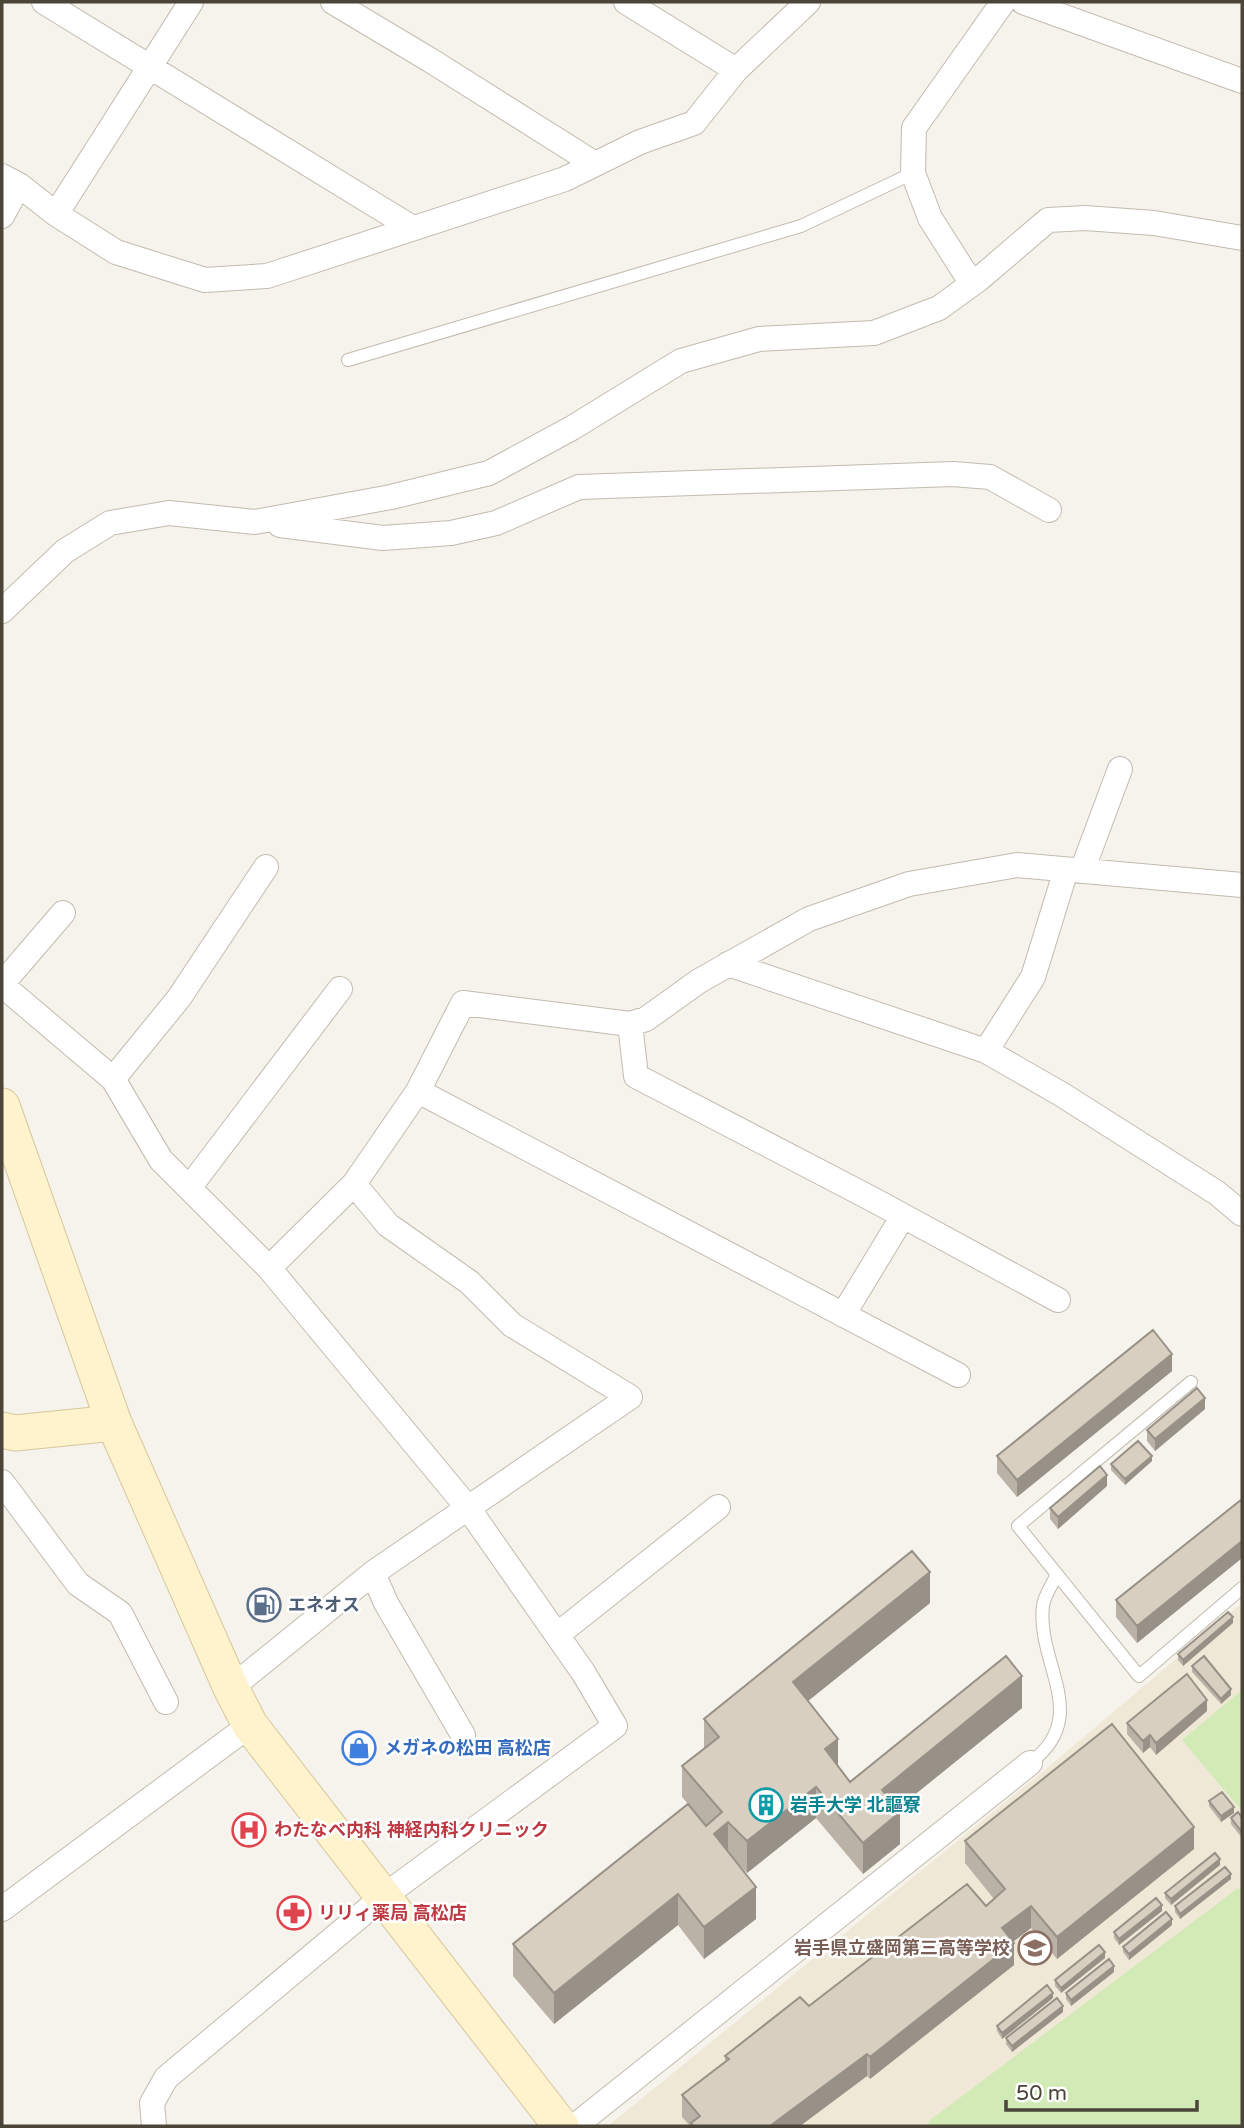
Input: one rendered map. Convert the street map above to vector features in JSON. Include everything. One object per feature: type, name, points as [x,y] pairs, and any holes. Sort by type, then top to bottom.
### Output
[{"type":"street","points":[[44,2],[411,227]]},
{"type":"street","points":[[56,214],[191,2]]},
{"type":"street","points":[[332,2],[595,164]]},
{"type":"street","points":[[626,2],[736,70]]},
{"type":"street","points":[[2,216],[10,180],[56,214],[116,252],[205,280],[267,275],[565,179],[640,142],[694,123],[736,70],[808,2]]},
{"type":"street","points":[[972,284],[930,218],[913,173],[914,128],[1003,2]]},
{"type":"street","points":[[1023,2],[1052,7],[1242,80]]},
{"type":"street","points":[[254,522],[391,497],[489,473],[572,428],[681,361],[759,340],[874,333],[939,308],[1048,220],[1085,218],[1154,223],[1242,238]]},
{"type":"street","points":[[2,611],[65,551],[110,523],[169,513],[375,537],[397,537],[451,533],[496,523],[579,487],[953,474],[990,477],[1049,510]]},
{"type":"street","points":[[986,1051],[1033,977],[1074,870],[1120,769]]},
{"type":"street","points":[[269,1268],[354,1184],[418,1091],[463,1003],[630,1024],[646,1019],[699,981],[809,919],[909,884],[1017,865],[1242,885]]},
{"type":"street","points":[[113,1079],[179,998],[266,867]]},
{"type":"street","points":[[64,913],[2,985],[113,1079],[161,1160],[269,1268],[468,1508],[583,1672],[615,1726],[384,1896],[166,2078],[152,2103],[154,2126]]},
{"type":"street","points":[[728,964],[986,1051],[1072,1101],[1217,1194],[1242,1214]]},
{"type":"street","points":[[189,1188],[341,989]]},
{"type":"street","points":[[630,1024],[636,1076],[1058,1300]]},
{"type":"street","points":[[418,1091],[958,1375]]},
{"type":"street","points":[[2,1106],[114,1423],[231,1688],[250,1725],[561,2126]]},
{"type":"street","points":[[231,1688],[373,1573],[629,1397],[512,1325],[469,1282],[388,1225],[354,1184]]},
{"type":"street","points":[[843,1315],[903,1216]]},
{"type":"street","points":[[2,1430],[15,1433],[114,1423]]},
{"type":"street","points":[[2,1482],[78,1584],[120,1613],[166,1702]]},
{"type":"street","points":[[557,1635],[718,1507]]},
{"type":"street","points":[[373,1573],[386,1603],[463,1735]]},
{"type":"street","points":[[2,1909],[250,1725]]},
{"type":"street","points":[[575,2126],[1030,1763]]},
{"type":"lane","points":[[348,360],[801,226],[913,173]]},
{"type":"lane","points":[[1191,1382],[1018,1526],[1139,1676],[1242,1588]]},
{"type":"lane","points":[[1030,1763],[1046,1751],[1056,1734],[1061,1707],[1056,1677],[1042,1628],[1042,1602],[1056,1576]]},
{"type":"shaded area","name":"岩手県立盛岡第三高等学校","points":[[1242,1603],[1242,2126],[608,2126],[1046,1769]]},
{"type":"green space","points":[[1242,1690],[1242,1811],[1182,1740]]},
{"type":"green space","points":[[1238,1888],[1242,1892],[1242,2126],[928,2126],[929,2121]]},
{"type":"building","points":[[1153,1330],[1172,1354],[1017,1480],[997,1456]]},
{"type":"building","points":[[1197,1388],[1205,1398],[1155,1439],[1147,1430]]},
{"type":"building","points":[[1138,1441],[1152,1456],[1125,1479],[1111,1464]]},
{"type":"building","points":[[1100,1466],[1107,1475],[1058,1517],[1050,1508]]},
{"type":"building","points":[[1242,1499],[1242,1541],[1137,1626],[1116,1600]]},
{"type":"building","points":[[912,1551],[930,1572],[793,1682],[838,1739],[825,1749],[850,1782],[1006,1656],[1022,1676],[882,1790],[900,1812],[863,1843],[816,1787],[747,1841],[728,1822],[714,1834],[756,1887],[704,1927],[678,1894],[554,1993],[513,1944],[688,1804],[706,1826],[722,1812],[682,1766],[719,1737],[704,1719]]},
{"type":"building","points":[[1228,1612],[1233,1617],[1183,1660],[1178,1654]]},
{"type":"building","points":[[1204,1656],[1231,1689],[1221,1699],[1192,1666]]},
{"type":"building","points":[[1187,1674],[1207,1700],[1156,1743],[1150,1735],[1143,1741],[1127,1723]]},
{"type":"building","points":[[1112,1724],[1194,1827],[1057,1937],[1031,1906],[1002,1928],[1014,1943],[870,2057],[867,2054],[770,2126],[693,2126],[691,2123],[700,2116],[682,2095],[729,2059],[725,2056],[800,1997],[809,2006],[967,1884],[986,1906],[1005,1889],[965,1841]]},
{"type":"building","points":[[1222,1792],[1234,1807],[1221,1816],[1209,1801]]},
{"type":"building","points":[[1238,1812],[1242,1818],[1242,1832],[1231,1818]]},
{"type":"building","points":[[1215,1853],[1220,1859],[1171,1899],[1165,1893]]},
{"type":"building","points":[[1225,1867],[1231,1874],[1180,1914],[1175,1906]]},
{"type":"building","points":[[1156,1898],[1162,1905],[1119,1939],[1114,1932]]},
{"type":"building","points":[[1166,1912],[1172,1919],[1129,1954],[1123,1947]]},
{"type":"building","points":[[1099,1945],[1105,1952],[1061,1988],[1055,1980]]},
{"type":"building","points":[[1109,1959],[1114,1966],[1071,2000],[1066,1993]]},
{"type":"building","points":[[1047,1985],[1053,1993],[1002,2033],[997,2026]]},
{"type":"building","points":[[1057,1998],[1063,2006],[1012,2046],[1006,2038]]},
{"type":"place","name":"エネオス","points":[[264,1605]]},
{"type":"place","name":"メガネの松田 高松店","points":[[359,1748]]},
{"type":"place","name":"岩手大学 北謳寮","points":[[766,1805]]},
{"type":"place","name":"わたなべ内科 神経内科クリニック","points":[[249,1830]]},
{"type":"place","name":"リリィ薬局 高松店","points":[[294,1913]]},
{"type":"place","name":"岩手県立盛岡第三高等学校","points":[[1035,1948]]}]
